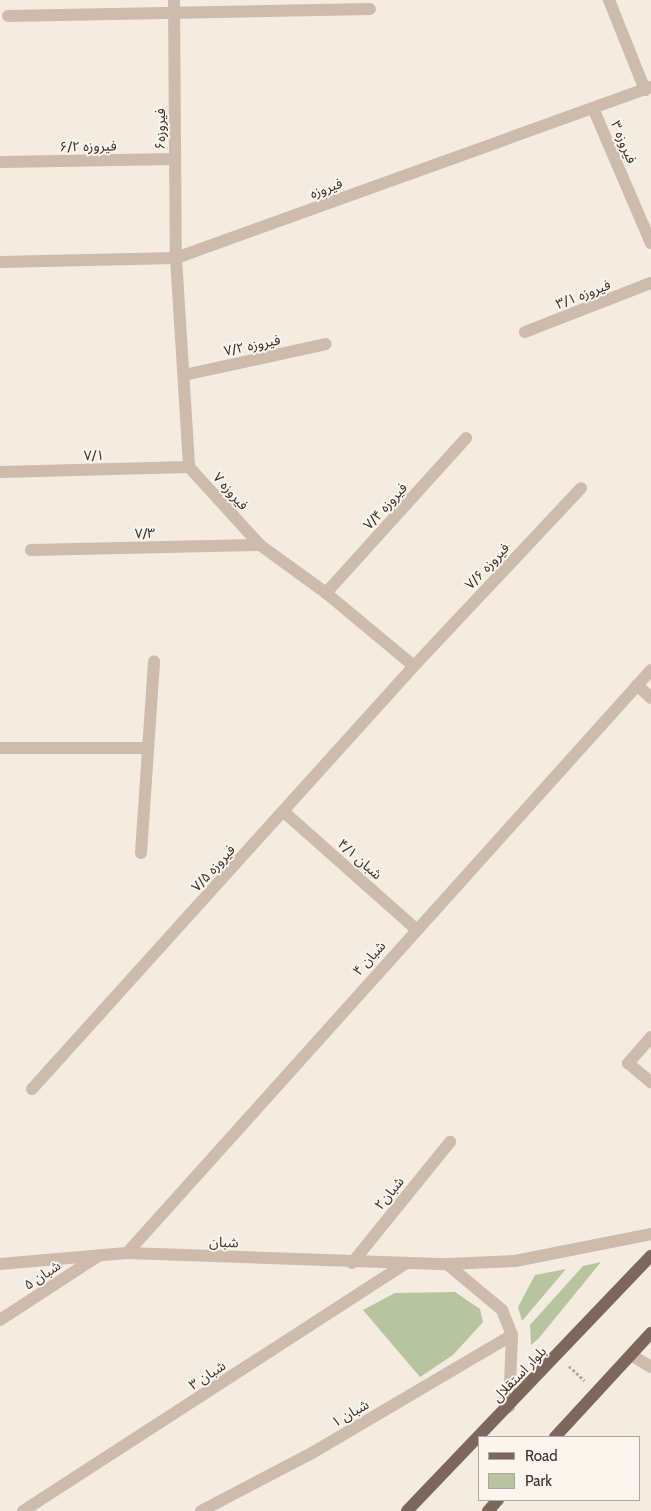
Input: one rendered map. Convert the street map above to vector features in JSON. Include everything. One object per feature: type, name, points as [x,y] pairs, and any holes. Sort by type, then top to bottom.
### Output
[{"type":"main road","name":"بلوار استقلال","points":[[480,1436],[651,1256]]},
{"type":"main road","points":[[556,1436],[651,1333]]},
{"type":"main road","name":"بلوار استقلال","points":[[407,1511],[478,1438]]},
{"type":"main road","points":[[488,1511],[497,1501]]},
{"type":"street","name":"فیروزه۶","points":[[174,0],[176,258]]},
{"type":"street","points":[[609,0],[648,88]]},
{"type":"street","points":[[8,16],[370,9]]},
{"type":"street","name":"فیروزه","points":[[0,262],[176,258],[648,88]]},
{"type":"street","name":"۳ فیروزه","points":[[593,108],[651,243]]},
{"type":"street","name":"۶/۲ فیروزه","points":[[2,162],[175,159]]},
{"type":"street","points":[[176,258],[190,467]]},
{"type":"street","name":"۳/۱ فیروزه","points":[[525,332],[651,283]]},
{"type":"street","name":"۷/۲ فیروزه","points":[[184,375],[326,344]]},
{"type":"street","name":"۷/۴ فیروزه","points":[[326,593],[466,438]]},
{"type":"street","name":"۷/۱","points":[[0,472],[190,467]]},
{"type":"street","name":"۷ فیروزه","points":[[190,467],[260,545],[326,593],[414,666]]},
{"type":"street","name":"۷/۶ فیروزه","points":[[414,666],[581,488]]},
{"type":"street","name":"۷/۳","points":[[31,550],[260,545]]},
{"type":"street","points":[[141,853],[154,660]]},
{"type":"street","name":"۷/۵ فیروزه","points":[[32,1089],[414,666]]},
{"type":"street","name":"۴ شبان","points":[[126,1254],[416,928],[651,670]]},
{"type":"street","points":[[637,685],[651,698]]},
{"type":"street","points":[[0,748],[148,748]]},
{"type":"street","name":"۴/۱ شبان","points":[[284,812],[416,928]]},
{"type":"street","points":[[651,1037],[628,1063],[651,1082]]},
{"type":"street","name":"شبان۲","points":[[352,1262],[450,1142]]},
{"type":"street","name":"شبان","points":[[0,1264],[101,1254],[126,1254],[447,1264],[524,1259],[651,1234]]},
{"type":"street","name":"۵ شبان","points":[[0,1320],[101,1254]]},
{"type":"street","name":"۳ شبان","points":[[23,1511],[407,1263]]},
{"type":"street","points":[[447,1264],[502,1310],[512,1335],[508,1407]]},
{"type":"street","name":"۱ شبان","points":[[201,1511],[312,1453],[512,1335]]},
{"type":"street","points":[[631,1355],[651,1366]]},
{"type":"path","points":[[558,1355],[596,1392]]},
{"type":"green space","points":[[601,1262],[539,1338],[531,1345],[530,1325],[583,1266]]},
{"type":"green space","points":[[566,1269],[522,1321],[518,1307],[535,1275]]},
{"type":"green space","points":[[455,1292],[480,1309],[483,1322],[453,1355],[420,1377],[363,1310],[395,1293]]}]
